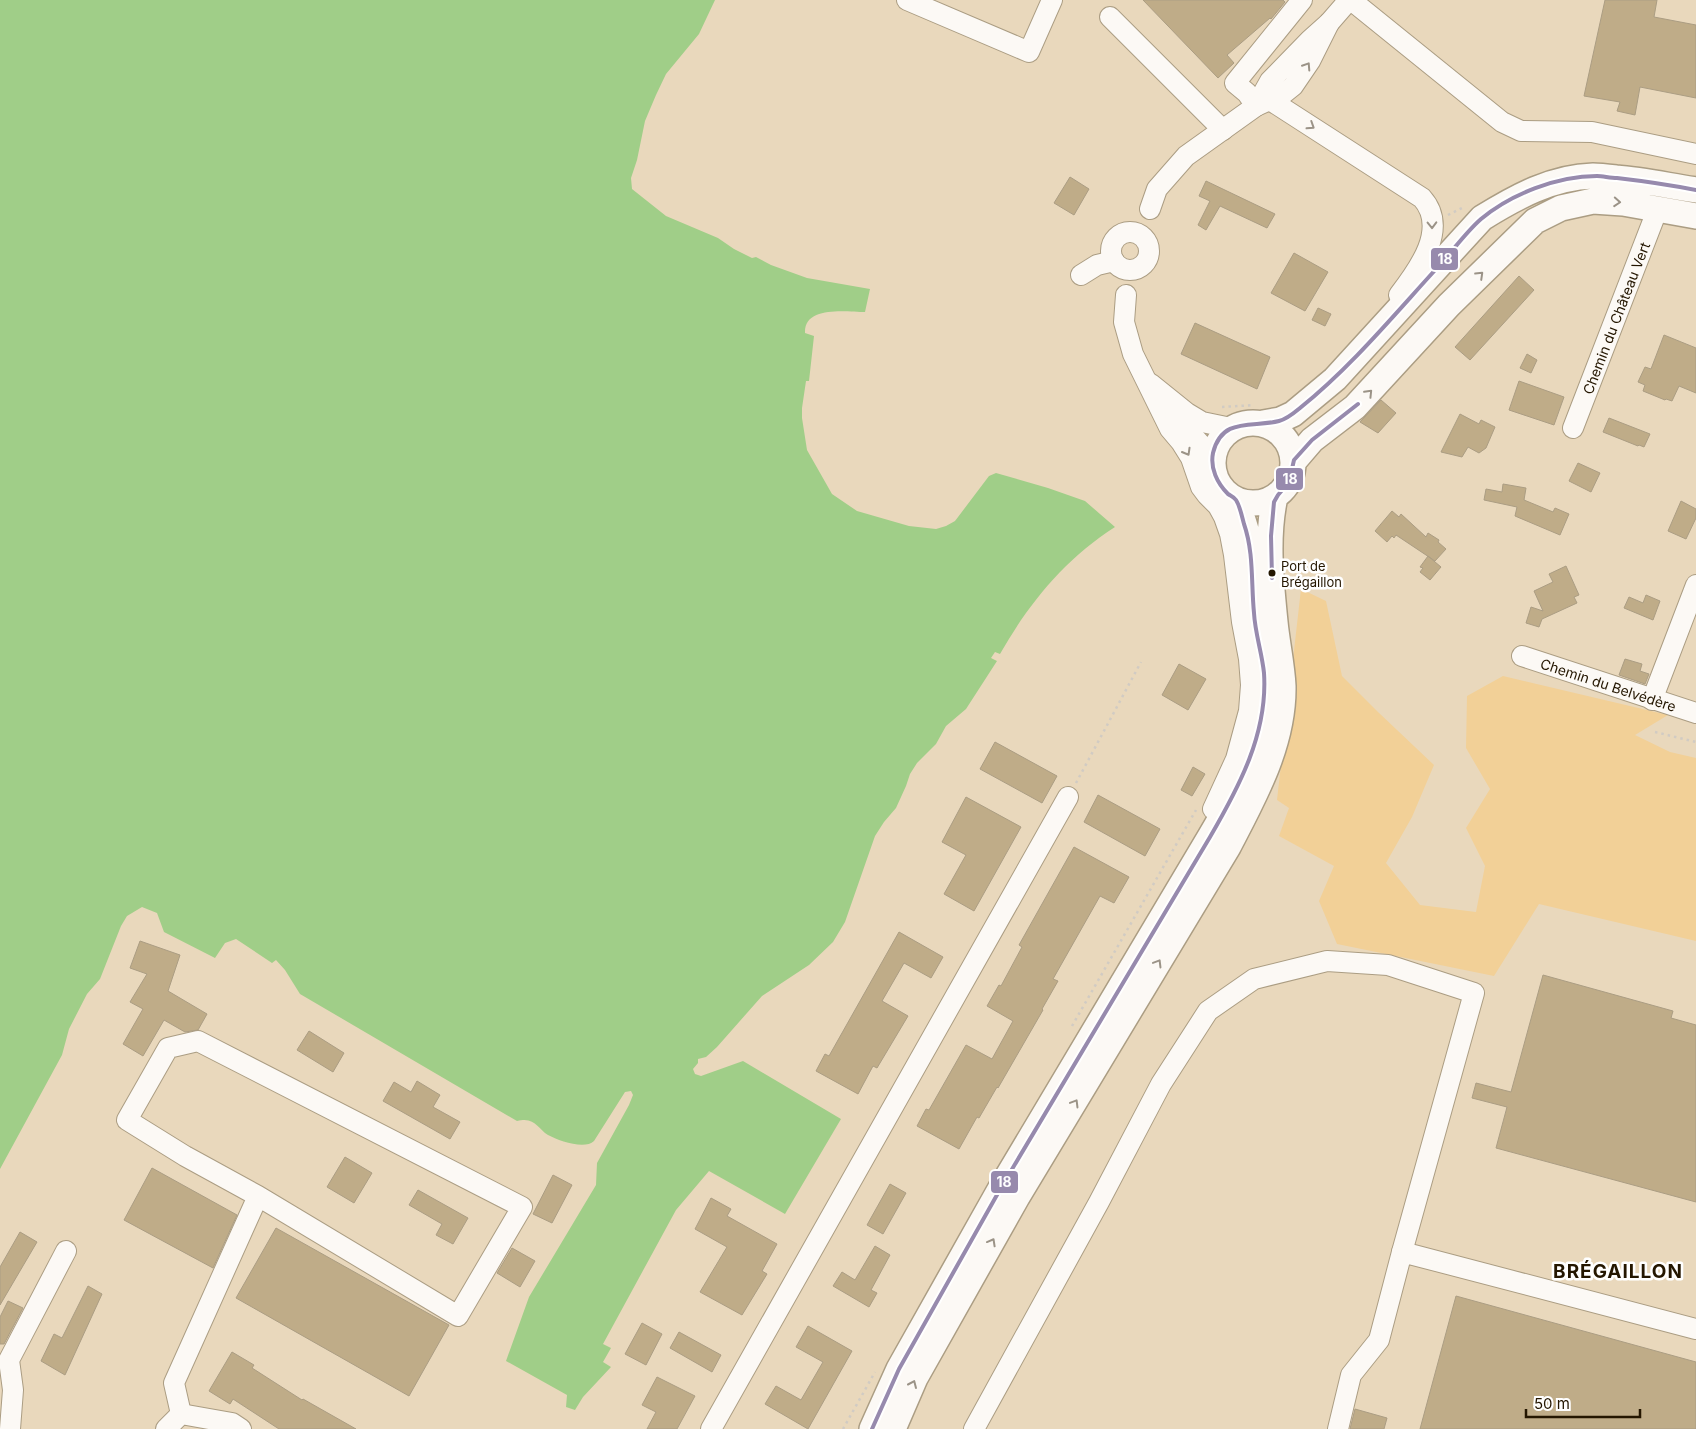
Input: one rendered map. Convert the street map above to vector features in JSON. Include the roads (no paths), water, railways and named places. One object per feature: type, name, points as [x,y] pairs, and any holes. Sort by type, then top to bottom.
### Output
[{"type":"main road","points":[[1263,423],[1275,428],[1285,437],[1291,448],[1294,460],[1293,471],[1290,481],[1284,490],[1275,497],[1266,501],[1246,503],[1236,500],[1228,494],[1218,482],[1213,468],[1213,458],[1216,446],[1222,436],[1241,424],[1280,420],[1293,414],[1321,391],[1335,379],[1482,218],[1530,190],[1562,180],[1593,176],[1638,180],[1696,190]]},
{"type":"main road","points":[[1294,460],[1312,440],[1355,408],[1449,305],[1535,221],[1561,208],[1593,201],[1623,202],[1696,216]]},
{"type":"main road","points":[[893,1429],[915,1378],[1018,1197],[1228,847],[1252,802],[1270,761],[1280,720],[1283,687],[1271,573],[1275,497]]},
{"type":"main road","points":[[872,1429],[899,1369],[998,1195],[1236,793],[1253,753],[1262,715],[1264,679],[1254,619],[1250,546],[1236,500]]},
{"type":"street","points":[[907,0],[1029,52],[1052,0]]},
{"type":"street","points":[[1302,0],[1235,83],[1263,103],[1422,198],[1428,205],[1434,230],[1419,267],[1394,302],[1391,318]]},
{"type":"street","points":[[1137,236],[1157,189],[1186,156],[1263,103],[1270,81],[1350,0],[1457,88],[1502,122],[1520,131],[1592,132],[1696,154]]},
{"type":"street","points":[[1110,17],[1222,130]]},
{"type":"street","name":"Chemin du Château Vert","points":[[1573,428],[1658,208]]},
{"type":"street","points":[[1081,275],[1097,265],[1123,265],[1141,265],[1148,256],[1147,244],[1137,236],[1119,235],[1112,244],[1111,256],[1123,265],[1126,295],[1124,322],[1133,354],[1145,380],[1170,428],[1191,458],[1201,487],[1206,495],[1218,506],[1230,534],[1251,685],[1249,711],[1236,759],[1219,797],[1186,856],[1141,954]]},
{"type":"street","points":[[1145,380],[1187,413],[1202,422],[1232,428]]},
{"type":"street","points":[[1145,380],[1178,421],[1213,458]]},
{"type":"street","points":[[1652,700],[1696,585]]},
{"type":"street","name":"Chemin du Belvédère","points":[[1522,656],[1696,713]]},
{"type":"street","points":[[710,1429],[1068,797]]},
{"type":"street","points":[[974,1429],[1099,1202],[1161,1084],[1208,1012],[1254,979],[1326,961],[1388,965],[1474,993],[1379,1340],[1351,1376],[1338,1429]]},
{"type":"street","points":[[198,1041],[522,1207],[458,1316],[258,1196],[184,1156],[127,1120],[168,1048],[198,1041]]},
{"type":"street","points":[[181,1414],[174,1383],[258,1196]]},
{"type":"street","points":[[10,1429],[13,1390],[9,1360],[66,1251]]},
{"type":"street","points":[[1402,1252],[1696,1329]]},
{"type":"street","points":[[166,1429],[181,1414]]},
{"type":"street","points":[[181,1414],[232,1423],[241,1429]]},
{"type":"place","name":"Port de Brégaillon","points":[[1272,573]]},
{"type":"district","name":"BRÉGAILLON","points":[[1618,1271]]}]
